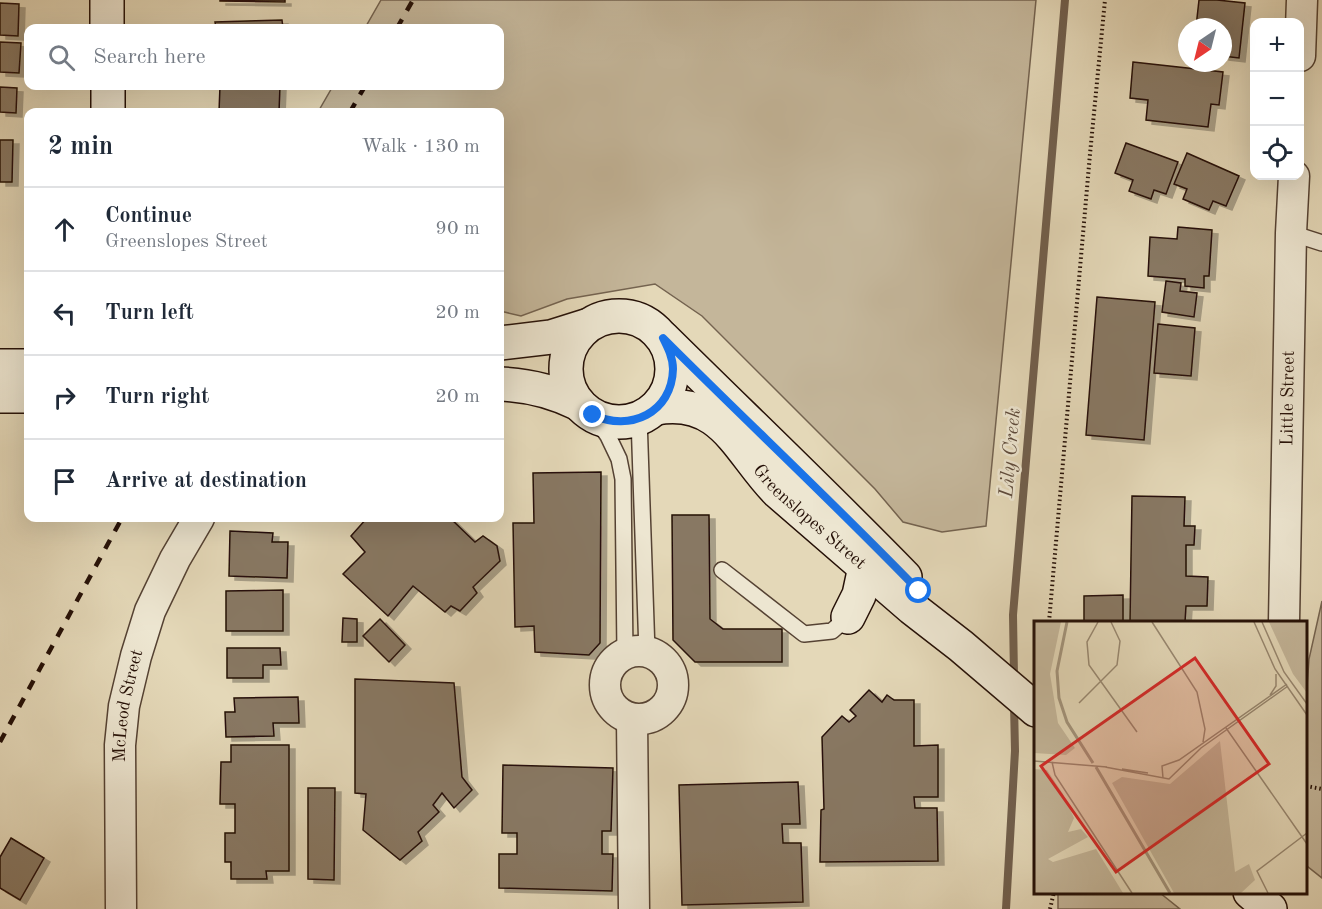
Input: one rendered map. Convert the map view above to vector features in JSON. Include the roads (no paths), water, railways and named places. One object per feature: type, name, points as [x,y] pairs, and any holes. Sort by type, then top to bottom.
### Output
[{"type":"street","points":[[107,0],[107,24]]},
{"type":"street","points":[[1301,18],[1302,0]]},
{"type":"street","points":[[108,90],[108,108]]},
{"type":"street","name":"Little Street","points":[[1284,621],[1294,180]]},
{"type":"street","points":[[504,343],[537,339],[586,326],[601,318],[619,315],[636,317],[651,326],[663,338],[670,352],[673,367],[672,382],[666,396],[648,413],[628,422],[604,420],[564,396],[540,388],[504,384]]},
{"type":"street","points":[[586,326],[574,339],[567,354],[566,372],[570,389],[586,409]]},
{"type":"street","name":"Greenslopes Street","points":[[663,338],[857,527],[919,591],[961,646]]},
{"type":"street","points":[[0,366],[24,366]]},
{"type":"street","points":[[0,396],[24,396]]},
{"type":"street","name":"Greenslopes Street","points":[[648,413],[671,405],[701,412],[715,419],[733,436],[771,485],[808,519],[1034,709]]},
{"type":"street","points":[[762,436],[849,543],[864,567],[859,595],[848,617]]},
{"type":"street","name":"McLeod Street","points":[[121,909],[120,746],[124,706],[150,611],[175,558],[197,522]]},
{"type":"street","points":[[636,653],[657,657],[672,675],[671,699],[655,716],[644,719],[632,719],[622,715],[613,708],[605,689],[605,678],[616,659],[636,653]]},
{"type":"street","points":[[632,719],[634,909]]},
{"type":"street","points":[[1252,894],[1270,909]]},
{"type":"lane","points":[[1292,233],[1322,243]]},
{"type":"lane","points":[[586,409],[608,436],[619,459],[623,479],[636,653]]},
{"type":"lane","points":[[636,653],[648,413]]},
{"type":"lane","points":[[722,570],[804,634],[832,631],[848,617]]},
{"type":"waterway","name":"Lily Creek","points":[[1014,677],[1013,615],[1065,0]]},
{"type":"waterway","name":"Lily Creek","points":[[1006,909],[1015,751],[1014,704]]},
{"type":"railway","points":[[399,24],[413,0]]},
{"type":"railway","points":[[352,108],[363,90]]},
{"type":"railway","points":[[0,742],[120,522]]}]
